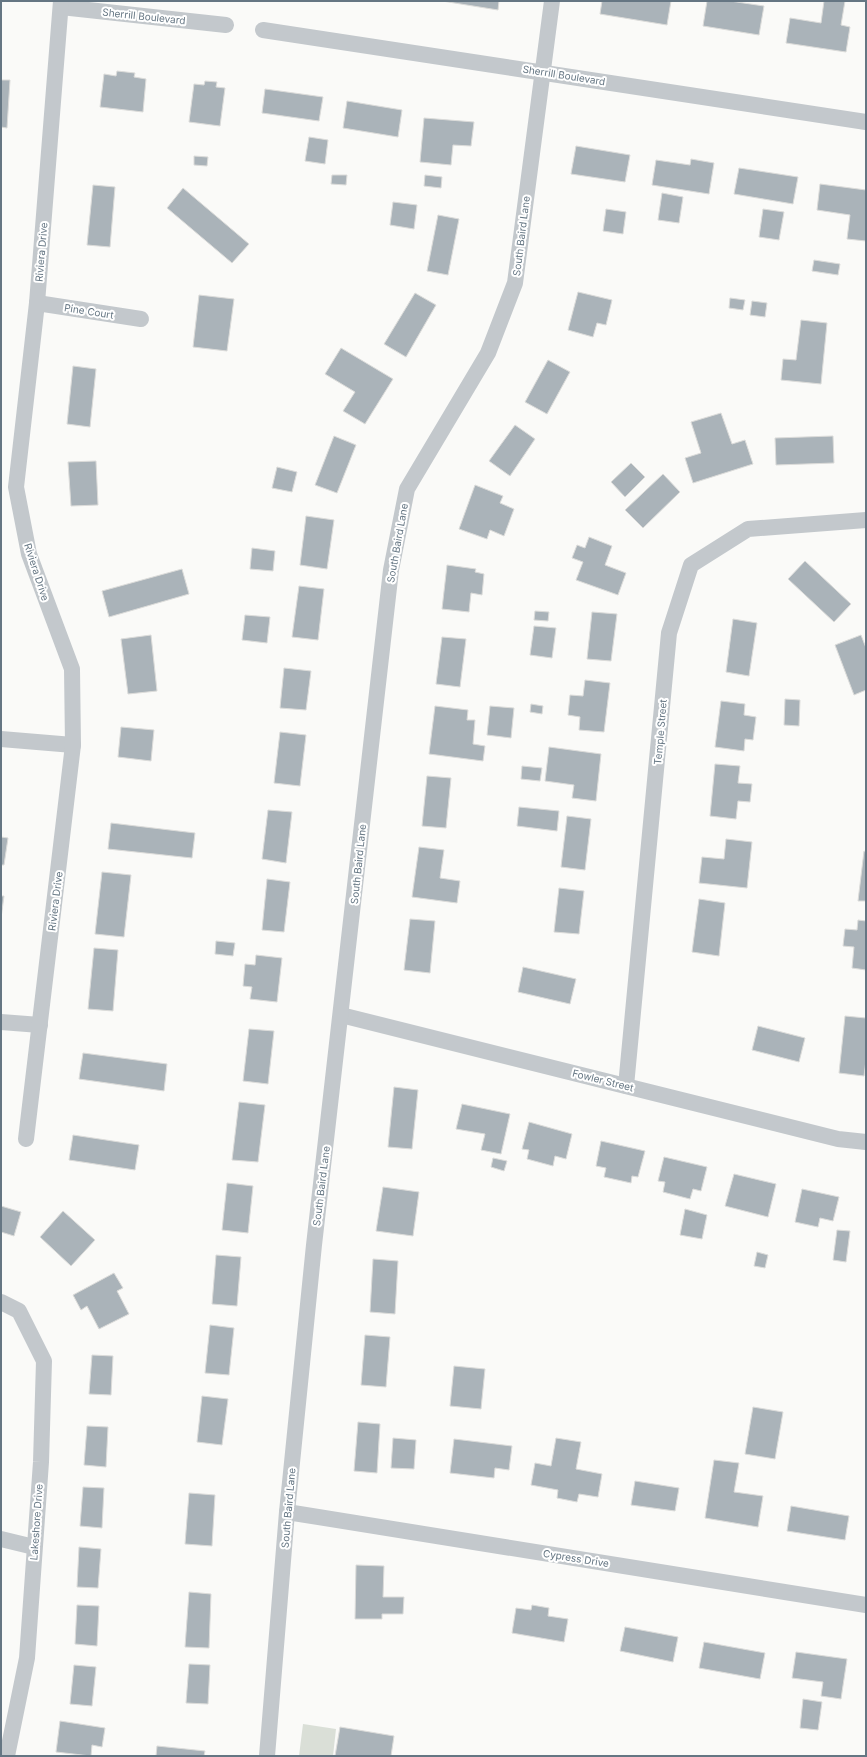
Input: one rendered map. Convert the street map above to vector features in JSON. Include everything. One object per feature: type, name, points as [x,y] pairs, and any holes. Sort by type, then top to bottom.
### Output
[{"type":"street","name":"South Baird Lane","points":[[267,1756],[287,1512],[314,1253],[391,570],[407,489],[488,353],[515,283],[552,1]]},
{"type":"street","name":"Sherrill Boulevard","points":[[61,4],[226,25]]},
{"type":"street","name":"Riviera Drive","points":[[26,1140],[73,745],[72,669],[29,554],[16,487],[37,303],[61,4]]},
{"type":"street","name":"Sherrill Boulevard","points":[[263,30],[866,122]]},
{"type":"street","name":"Pine Court","points":[[37,303],[141,319]]},
{"type":"street","name":"Temple Street","points":[[626,1086],[669,633],[691,565],[748,529],[866,520]]},
{"type":"street","points":[[1,739],[73,745]]},
{"type":"street","name":"Fowler Street","points":[[342,1015],[838,1138],[866,1142]]},
{"type":"street","points":[[1,1022],[40,1025]]},
{"type":"street","name":"Lakeshore Drive","points":[[1,1302],[19,1311],[44,1361],[41,1462],[27,1658],[7,1756]]},
{"type":"street","name":"Cypress Drive","points":[[287,1512],[866,1605]]},
{"type":"street","points":[[1,1539],[34,1547]]},
{"type":"shaded area","points":[[303,1724],[336,1729],[333,1756],[299,1756]]},
{"type":"building","points":[[442,1],[499,1],[498,10]]},
{"type":"building","points":[[602,1],[671,1],[667,25],[600,14]]},
{"type":"building","points":[[707,1],[730,1],[764,6],[759,35],[703,26]]},
{"type":"building","points":[[824,1],[845,1],[841,25],[850,27],[846,52],[786,43],[790,18],[821,23]]},
{"type":"building","points":[[117,71],[135,73],[134,77],[146,79],[143,112],[100,107],[104,74],[116,76]]},
{"type":"building","points":[[1,80],[10,80],[7,128],[1,127]]},
{"type":"building","points":[[205,81],[217,82],[216,87],[225,88],[220,126],[189,122],[194,84],[204,85]]},
{"type":"building","points":[[265,89],[323,97],[319,121],[262,113]]},
{"type":"building","points":[[347,101],[402,110],[398,137],[343,128]]},
{"type":"building","points":[[424,118],[474,122],[471,146],[453,145],[451,165],[420,162]]},
{"type":"building","points":[[309,137],[328,140],[325,164],[305,161]]},
{"type":"building","points":[[576,146],[630,155],[625,182],[571,174]]},
{"type":"building","points":[[194,156],[208,157],[207,166],[194,165]]},
{"type":"building","points":[[691,159],[714,163],[709,194],[652,185],[656,160],[690,165]]},
{"type":"building","points":[[739,168],[798,177],[793,204],[734,194]]},
{"type":"building","points":[[332,175],[347,175],[346,185],[331,184]]},
{"type":"building","points":[[425,175],[442,177],[441,188],[424,186]]},
{"type":"building","points":[[820,184],[866,190],[866,241],[847,239],[850,215],[817,210]]},
{"type":"building","points":[[93,185],[115,187],[110,247],[87,245]]},
{"type":"building","points":[[183,188],[249,244],[232,263],[167,208]]},
{"type":"building","points":[[662,193],[683,197],[679,223],[658,220]]},
{"type":"building","points":[[393,202],[417,205],[414,229],[390,225]]},
{"type":"building","points":[[606,209],[626,212],[623,234],[603,231]]},
{"type":"building","points":[[763,209],[784,212],[779,240],[759,237]]},
{"type":"building","points":[[438,215],[459,219],[448,275],[427,271]]},
{"type":"building","points":[[814,260],[840,264],[838,275],[812,271]]},
{"type":"building","points":[[578,292],[612,300],[606,325],[597,323],[593,337],[568,330]]},
{"type":"building","points":[[415,293],[436,305],[406,357],[384,344]]},
{"type":"building","points":[[199,295],[234,299],[227,351],[193,347]]},
{"type":"building","points":[[730,298],[745,300],[743,310],[729,308]]},
{"type":"building","points":[[752,301],[767,303],[765,317],[750,315]]},
{"type":"building","points":[[801,320],[827,323],[821,384],[781,380],[783,359],[796,360]]},
{"type":"building","points":[[341,348],[393,379],[365,424],[343,411],[355,392],[325,374]]},
{"type":"building","points":[[548,360],[570,372],[547,414],[525,402]]},
{"type":"building","points":[[73,366],[96,369],[90,427],[67,424]]},
{"type":"building","points":[[721,413],[732,444],[745,440],[753,464],[693,483],[685,458],[701,453],[691,422]]},
{"type":"building","points":[[515,425],[535,439],[510,476],[489,461]]},
{"type":"building","points":[[334,436],[356,445],[337,493],[315,485]]},
{"type":"building","points":[[833,436],[834,463],[776,465],[775,438]]},
{"type":"building","points":[[96,461],[98,505],[71,506],[68,462]]},
{"type":"building","points":[[631,463],[645,477],[625,497],[611,482]]},
{"type":"building","points":[[277,467],[297,472],[292,492],[272,488]]},
{"type":"building","points":[[663,474],[680,492],[643,528],[625,510]]},
{"type":"building","points":[[475,485],[503,496],[500,503],[514,509],[504,536],[490,530],[487,539],[459,529]]},
{"type":"building","points":[[306,516],[334,520],[327,569],[300,565]]},
{"type":"building","points":[[589,537],[612,546],[605,565],[626,573],[618,595],[576,580],[583,562],[572,558],[577,545],[585,548]]},
{"type":"building","points":[[252,548],[275,551],[273,571],[250,569]]},
{"type":"building","points":[[805,561],[851,604],[834,622],[788,579]]},
{"type":"building","points":[[447,565],[476,569],[475,572],[484,574],[482,595],[471,593],[469,612],[442,609]]},
{"type":"building","points":[[182,569],[189,594],[109,617],[102,591]]},
{"type":"building","points":[[299,586],[324,589],[318,640],[292,637]]},
{"type":"building","points":[[535,611],[549,612],[548,621],[534,620]]},
{"type":"building","points":[[592,612],[617,614],[611,661],[587,659]]},
{"type":"building","points":[[245,615],[270,617],[267,643],[242,640]]},
{"type":"building","points":[[733,619],[757,623],[749,676],[726,672]]},
{"type":"building","points":[[534,626],[556,628],[552,658],[530,655]]},
{"type":"building","points":[[151,635],[157,691],[128,694],[121,639]]},
{"type":"building","points":[[861,635],[866,648],[866,690],[854,695],[835,645]]},
{"type":"building","points":[[442,637],[466,639],[460,687],[436,684]]},
{"type":"building","points":[[284,668],[311,671],[306,710],[280,708]]},
{"type":"building","points":[[585,680],[610,683],[604,732],[579,730],[580,717],[568,715],[570,695],[583,696]]},
{"type":"building","points":[[785,699],[800,700],[799,726],[784,725]]},
{"type":"building","points":[[721,701],[745,704],[744,715],[756,717],[753,740],[745,739],[744,751],[715,747]]},
{"type":"building","points":[[531,704],[543,706],[542,714],[530,712]]},
{"type":"building","points":[[435,706],[468,710],[467,720],[475,720],[473,744],[485,746],[483,761],[429,754]]},
{"type":"building","points":[[490,706],[514,708],[511,738],[487,735]]},
{"type":"building","points":[[121,727],[154,730],[151,761],[118,757]]},
{"type":"building","points":[[280,732],[306,735],[300,786],[274,783]]},
{"type":"building","points":[[549,747],[601,754],[596,801],[572,798],[574,785],[545,781]]},
{"type":"building","points":[[715,764],[740,766],[738,783],[752,784],[750,802],[738,801],[736,819],[710,816]]},
{"type":"building","points":[[522,766],[542,768],[540,781],[521,779]]},
{"type":"building","points":[[427,776],[451,778],[446,828],[422,826]]},
{"type":"building","points":[[519,807],[559,811],[557,831],[517,826]]},
{"type":"building","points":[[268,810],[292,812],[286,863],[262,859]]},
{"type":"building","points":[[567,816],[591,819],[585,870],[561,867]]},
{"type":"building","points":[[111,823],[195,833],[192,858],[108,849]]},
{"type":"building","points":[[1,837],[8,838],[4,865],[1,865]]},
{"type":"building","points":[[726,839],[752,842],[747,888],[699,883],[702,857],[724,859]]},
{"type":"building","points":[[419,847],[444,850],[440,878],[460,881],[457,903],[412,897]]},
{"type":"building","points":[[864,851],[866,852],[866,901],[858,901]]},
{"type":"building","points":[[102,872],[131,875],[124,937],[95,934]]},
{"type":"building","points":[[267,879],[290,882],[284,932],[262,930]]},
{"type":"building","points":[[559,888],[584,891],[579,934],[554,932]]},
{"type":"building","points":[[1,896],[4,896],[1,918]]},
{"type":"building","points":[[699,899],[725,903],[719,956],[692,952]]},
{"type":"building","points":[[410,919],[435,921],[430,973],[404,970]]},
{"type":"building","points":[[858,920],[866,921],[866,970],[852,968],[854,947],[843,946],[845,929],[857,930]]},
{"type":"building","points":[[216,941],[235,943],[233,956],[215,954]]},
{"type":"building","points":[[94,948],[118,950],[113,1011],[88,1009]]},
{"type":"building","points":[[256,955],[282,958],[277,1002],[250,999],[252,987],[243,986],[245,964],[255,965]]},
{"type":"building","points":[[523,967],[576,979],[570,1004],[518,992]]},
{"type":"building","points":[[845,1016],[866,1018],[866,1060],[864,1076],[839,1073]]},
{"type":"building","points":[[758,1026],[805,1038],[799,1062],[752,1050]]},
{"type":"building","points":[[249,1029],[274,1031],[268,1084],[243,1081]]},
{"type":"building","points":[[83,1053],[167,1064],[164,1091],[79,1079]]},
{"type":"building","points":[[394,1087],[418,1090],[412,1149],[388,1147]]},
{"type":"building","points":[[239,1102],[265,1105],[258,1162],[232,1160]]},
{"type":"building","points":[[462,1104],[510,1114],[501,1154],[481,1150],[485,1134],[456,1129]]},
{"type":"building","points":[[529,1122],[572,1134],[566,1159],[555,1156],[553,1166],[527,1159],[529,1150],[522,1149]]},
{"type":"building","points":[[73,1135],[139,1145],[135,1170],[69,1160]]},
{"type":"building","points":[[601,1141],[645,1151],[638,1177],[632,1176],[631,1183],[604,1177],[606,1168],[596,1166]]},
{"type":"building","points":[[664,1157],[707,1167],[701,1191],[693,1189],[690,1199],[663,1192],[665,1182],[658,1181]]},
{"type":"building","points":[[493,1158],[507,1161],[504,1171],[491,1167]]},
{"type":"building","points":[[734,1174],[776,1184],[768,1217],[725,1206]]},
{"type":"building","points":[[227,1183],[253,1186],[248,1233],[222,1230]]},
{"type":"building","points":[[383,1187],[419,1192],[413,1236],[376,1231]]},
{"type":"building","points":[[802,1189],[839,1197],[833,1221],[820,1218],[818,1227],[795,1222]]},
{"type":"building","points":[[1,1206],[21,1212],[14,1236],[1,1232]]},
{"type":"building","points":[[685,1209],[707,1215],[702,1239],[680,1235]]},
{"type":"building","points":[[63,1211],[95,1240],[71,1266],[40,1237]]},
{"type":"building","points":[[837,1230],[850,1231],[846,1262],[833,1260]]},
{"type":"building","points":[[757,1252],[768,1255],[765,1268],[754,1266]]},
{"type":"building","points":[[216,1255],[241,1257],[237,1306],[212,1304]]},
{"type":"building","points":[[373,1259],[398,1261],[395,1314],[370,1312]]},
{"type":"building","points":[[114,1273],[123,1288],[117,1291],[129,1314],[99,1329],[87,1306],[81,1310],[73,1295]]},
{"type":"building","points":[[210,1325],[234,1328],[229,1375],[205,1373]]},
{"type":"building","points":[[365,1335],[390,1337],[386,1387],[361,1385]]},
{"type":"building","points":[[92,1355],[113,1356],[111,1395],[89,1394]]},
{"type":"building","points":[[454,1366],[485,1369],[481,1409],[450,1406]]},
{"type":"building","points":[[202,1396],[228,1399],[222,1445],[197,1442]]},
{"type":"building","points":[[753,1407],[783,1412],[775,1459],[745,1454]]},
{"type":"building","points":[[358,1422],[380,1424],[377,1473],[354,1471]]},
{"type":"building","points":[[87,1426],[108,1427],[106,1467],[84,1465]]},
{"type":"building","points":[[393,1438],[416,1440],[414,1469],[391,1468]]},
{"type":"building","points":[[556,1438],[581,1442],[576,1469],[602,1474],[598,1497],[579,1494],[577,1502],[557,1498],[558,1490],[531,1485],[535,1463],[551,1466]]},
{"type":"building","points":[[454,1439],[512,1446],[509,1470],[495,1468],[494,1478],[450,1473]]},
{"type":"building","points":[[714,1460],[739,1463],[734,1492],[763,1496],[758,1527],[705,1518]]},
{"type":"building","points":[[635,1481],[679,1488],[675,1511],[631,1505]]},
{"type":"building","points":[[83,1487],[104,1488],[102,1528],[80,1526]]},
{"type":"building","points":[[189,1493],[215,1495],[212,1546],[185,1544]]},
{"type":"building","points":[[791,1506],[849,1516],[845,1540],[787,1531]]},
{"type":"building","points":[[79,1547],[101,1549],[98,1588],[77,1587]]},
{"type":"building","points":[[356,1565],[384,1566],[383,1597],[404,1597],[403,1614],[382,1614],[382,1619],[355,1619]]},
{"type":"building","points":[[189,1592],[211,1594],[209,1648],[185,1647]]},
{"type":"building","points":[[77,1605],[99,1606],[97,1646],[75,1644]]},
{"type":"building","points":[[532,1605],[549,1608],[548,1616],[568,1619],[564,1642],[512,1633],[516,1608],[531,1610]]},
{"type":"building","points":[[625,1627],[678,1637],[673,1662],[620,1651]]},
{"type":"building","points":[[704,1642],[765,1653],[760,1679],[699,1668]]},
{"type":"building","points":[[796,1652],[847,1659],[841,1699],[821,1696],[823,1682],[792,1678]]},
{"type":"building","points":[[189,1664],[210,1665],[208,1704],[186,1703]]},
{"type":"building","points":[[74,1665],[96,1667],[92,1706],[70,1704]]},
{"type":"building","points":[[803,1699],[822,1702],[818,1730],[800,1728]]},
{"type":"building","points":[[60,1721],[105,1728],[102,1747],[92,1745],[91,1756],[56,1752]]},
{"type":"building","points":[[340,1727],[394,1736],[391,1756],[335,1756]]},
{"type":"building","points":[[157,1746],[205,1751],[204,1756],[156,1756]]}]
